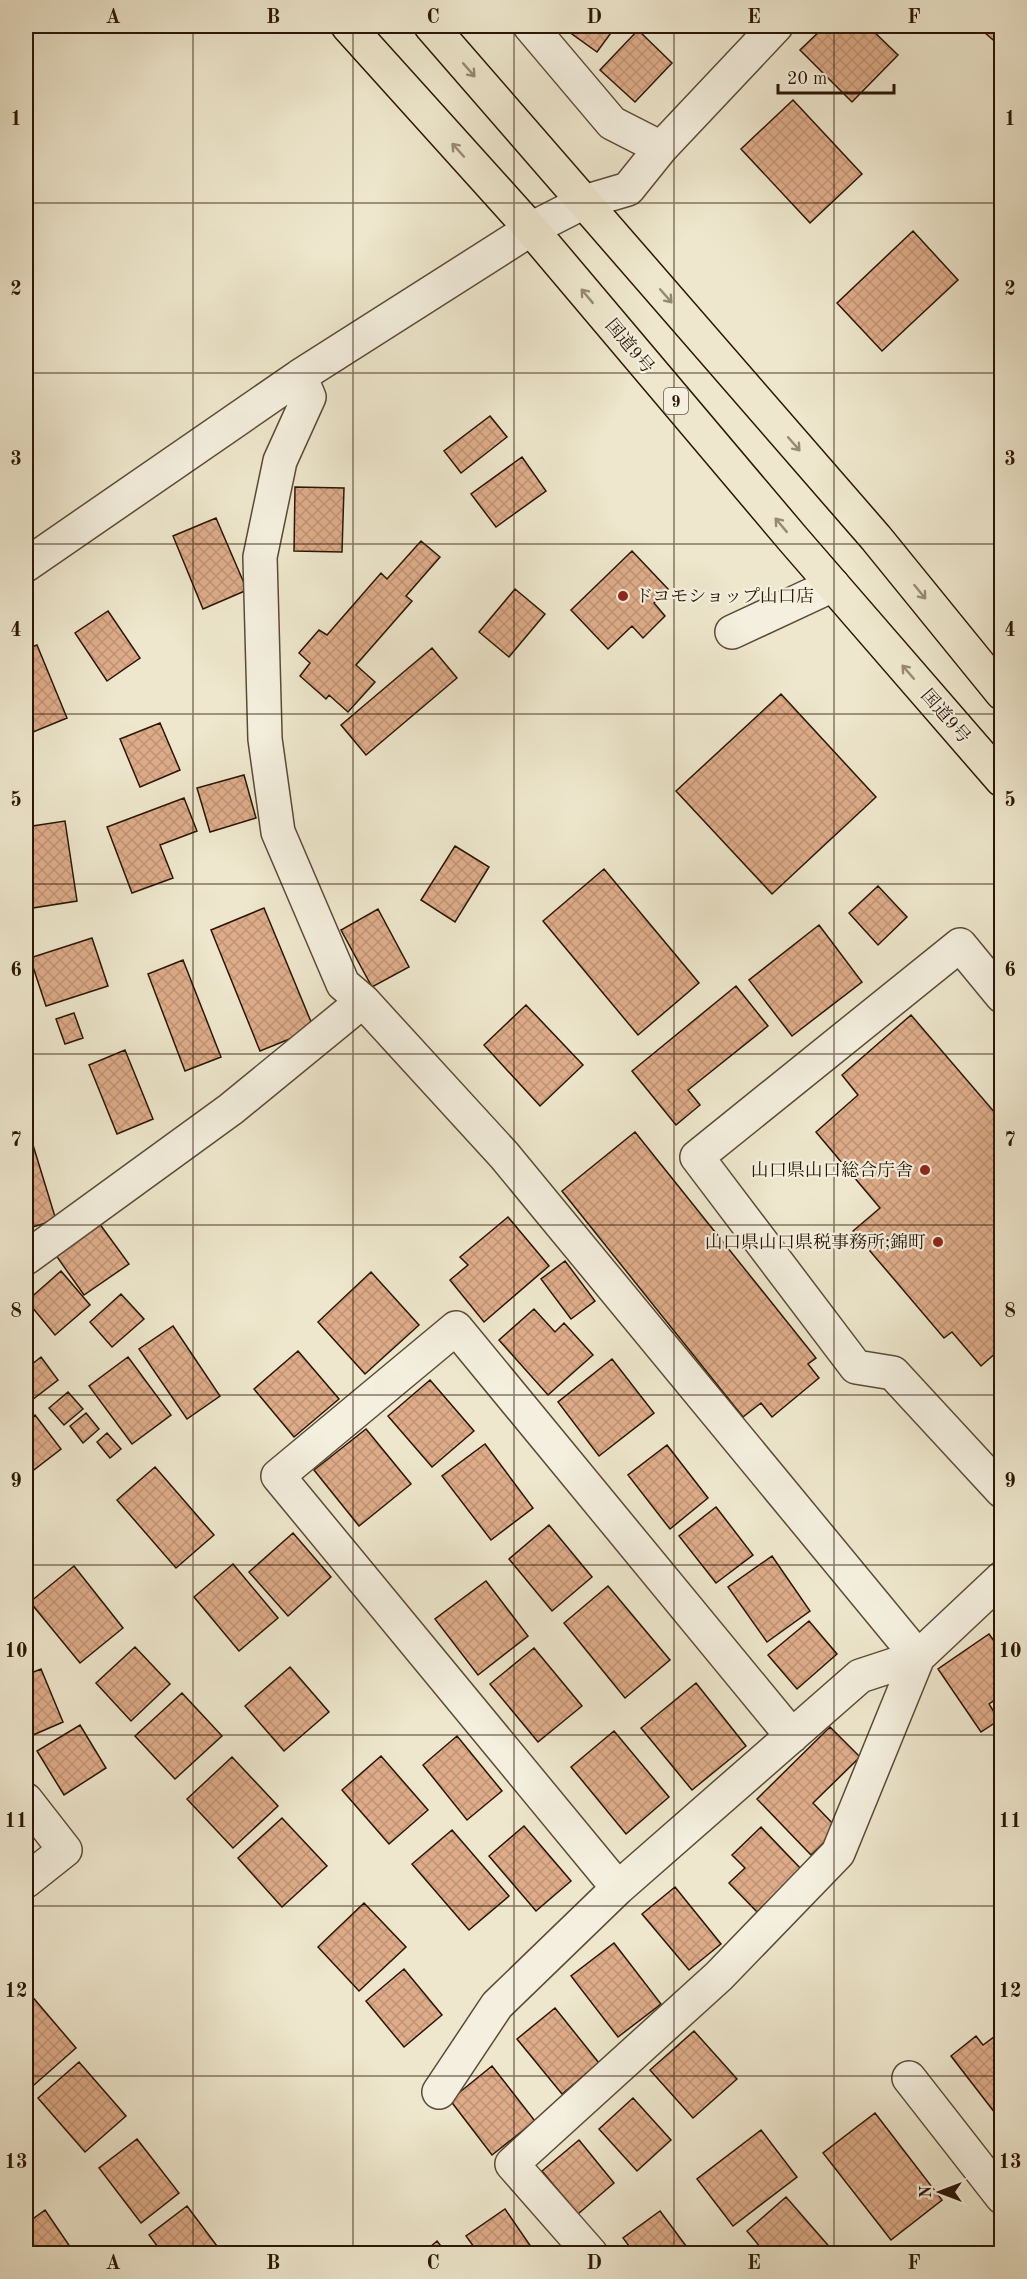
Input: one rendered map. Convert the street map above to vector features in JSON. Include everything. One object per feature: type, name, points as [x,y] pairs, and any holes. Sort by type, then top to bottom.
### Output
[{"type":"highway","name":"国道9号","points":[[348,26],[531,229],[1002,780]]},
{"type":"highway","points":[[431,26],[876,538],[1002,693]]},
{"type":"street","points":[[530,26],[612,123],[661,148]]},
{"type":"street","points":[[26,565],[300,376],[531,229],[584,202],[628,189],[661,148],[776,26]]},
{"type":"street","points":[[300,376],[309,397],[280,461],[260,557],[265,739],[278,832],[343,984],[363,1001],[504,1155],[918,1657]]},
{"type":"street","points":[[732,632],[833,585]]},
{"type":"street","points":[[1002,996],[960,945],[698,1157],[856,1367],[892,1373],[1002,1491]]},
{"type":"street","points":[[26,1258],[231,1108],[363,1001]]},
{"type":"street","points":[[618,1888],[278,1476],[456,1328],[792,1736]]},
{"type":"street","points":[[591,2253],[512,2164],[719,1976],[838,1853],[918,1657],[1002,1578]]},
{"type":"street","points":[[439,2092],[497,2005],[618,1888],[860,1676],[918,1657]]},
{"type":"street","points":[[26,1800],[64,1850],[26,1881]]},
{"type":"street","points":[[909,2078],[1002,2197]]},
{"type":"building","points":[[567,26],[616,26],[597,52],[565,29]]},
{"type":"building","points":[[825,26],[868,26],[898,55],[852,102],[800,50]]},
{"type":"building","points":[[977,26],[1002,26],[1002,42],[999,45]]},
{"type":"building","points":[[638,30],[672,63],[635,102],[600,70]]},
{"type":"building","points":[[793,100],[862,174],[810,223],[741,149]]},
{"type":"building","points":[[913,231],[958,280],[882,351],[837,303]]},
{"type":"building","points":[[490,416],[507,437],[461,473],[444,451]]},
{"type":"building","points":[[522,457],[546,491],[496,527],[471,494]]},
{"type":"building","points":[[295,487],[344,488],[342,552],[294,551]]},
{"type":"building","points":[[216,518],[247,590],[203,609],[173,536]]},
{"type":"building","points":[[421,541],[440,557],[406,596],[412,601],[356,665],[375,682],[348,712],[329,695],[326,699],[300,676],[310,663],[299,653],[319,630],[327,635],[381,573],[387,579]]},
{"type":"building","name":"ドコモショップ山口店","points":[[632,551],[668,589],[654,603],[665,616],[643,638],[632,626],[608,649],[571,610]]},
{"type":"building","points":[[515,589],[545,614],[509,657],[479,632]]},
{"type":"building","points":[[108,611],[140,658],[107,681],[75,633]]},
{"type":"building","points":[[37,645],[67,718],[26,735],[26,649]]},
{"type":"building","points":[[432,648],[457,678],[366,755],[341,725]]},
{"type":"building","points":[[781,694],[876,797],[772,894],[676,791]]},
{"type":"building","points":[[160,723],[180,770],[140,787],[120,739]]},
{"type":"building","points":[[244,775],[256,818],[210,832],[197,788]]},
{"type":"building","points":[[184,798],[197,831],[160,845],[173,878],[132,893],[107,827]]},
{"type":"building","points":[[65,821],[77,901],[26,909],[26,827]]},
{"type":"building","points":[[455,846],[489,867],[455,922],[421,900]]},
{"type":"building","points":[[604,869],[699,983],[638,1035],[543,921]]},
{"type":"building","points":[[878,886],[907,917],[878,945],[849,913]]},
{"type":"building","points":[[264,908],[314,1029],[260,1051],[211,930]]},
{"type":"building","points":[[378,909],[409,967],[372,987],[341,930]]},
{"type":"building","points":[[819,925],[862,982],[792,1036],[749,980]]},
{"type":"building","points":[[92,938],[108,986],[46,1006],[30,958]]},
{"type":"building","points":[[183,960],[221,1057],[185,1071],[148,974]]},
{"type":"building","points":[[736,986],[768,1026],[688,1090],[700,1105],[676,1125],[632,1071]]},
{"type":"building","points":[[526,1005],[583,1065],[540,1106],[484,1045]]},
{"type":"building","points":[[74,1013],[83,1038],[65,1044],[56,1019]]},
{"type":"building","name":"山口県山口総合庁舎","points":[[911,1015],[1002,1121],[1002,1355],[998,1351],[981,1366],[952,1332],[944,1338],[853,1231],[880,1208],[816,1132],[858,1095],[842,1075]]},
{"type":"building","points":[[125,1050],[153,1119],[117,1134],[89,1065]]},
{"type":"building","points":[[26,1083],[28,1126],[26,1126]]},
{"type":"building","points":[[635,1132],[816,1358],[808,1364],[819,1378],[772,1417],[761,1403],[743,1417],[562,1191]]},
{"type":"building","points":[[33,1145],[56,1220],[26,1229],[26,1148]]},
{"type":"building","points":[[508,1217],[549,1266],[484,1322],[450,1280],[468,1265],[460,1257]]},
{"type":"building","points":[[99,1223],[129,1264],[84,1295],[55,1254]]},
{"type":"building","points":[[565,1261],[595,1301],[571,1319],[541,1279]]},
{"type":"building","points":[[61,1271],[90,1305],[55,1335],[27,1301]]},
{"type":"building","points":[[371,1272],[419,1325],[365,1374],[318,1322]]},
{"type":"building","points":[[121,1294],[144,1319],[112,1347],[90,1322]]},
{"type":"building","points":[[534,1309],[555,1332],[564,1323],[593,1355],[548,1395],[499,1340]]},
{"type":"building","points":[[173,1326],[220,1396],[187,1419],[139,1349]]},
{"type":"building","points":[[298,1351],[339,1399],[294,1437],[254,1389]]},
{"type":"building","points":[[41,1357],[58,1380],[32,1400],[26,1391],[26,1369]]},
{"type":"building","points":[[128,1357],[171,1415],[132,1444],[89,1386]]},
{"type":"building","points":[[612,1359],[654,1413],[599,1456],[558,1402]]},
{"type":"building","points":[[430,1380],[474,1431],[432,1467],[388,1416]]},
{"type":"building","points":[[68,1392],[83,1409],[64,1425],[49,1408]]},
{"type":"building","points":[[86,1413],[99,1429],[83,1443],[70,1426]]},
{"type":"building","points":[[35,1415],[61,1449],[26,1476],[26,1422]]},
{"type":"building","points":[[366,1429],[411,1484],[359,1526],[314,1470]]},
{"type":"building","points":[[107,1433],[121,1449],[110,1458],[97,1442]]},
{"type":"building","points":[[485,1444],[533,1508],[491,1540],[442,1476]]},
{"type":"building","points":[[667,1445],[708,1498],[670,1529],[628,1475]]},
{"type":"building","points":[[155,1467],[214,1535],[176,1568],[117,1500]]},
{"type":"building","points":[[716,1507],[753,1555],[716,1583],[679,1536]]},
{"type":"building","points":[[549,1525],[592,1577],[552,1611],[509,1559]]},
{"type":"building","points":[[293,1533],[331,1577],[288,1616],[249,1572]]},
{"type":"building","points":[[772,1556],[810,1611],[767,1642],[728,1587]]},
{"type":"building","points":[[233,1564],[278,1618],[239,1651],[194,1597]]},
{"type":"building","points":[[74,1566],[123,1628],[80,1663],[30,1602]]},
{"type":"building","points":[[486,1581],[528,1636],[478,1675],[435,1619]]},
{"type":"building","points":[[608,1586],[670,1660],[625,1698],[564,1623]]},
{"type":"building","points":[[809,1621],[837,1654],[797,1689],[768,1655]]},
{"type":"building","points":[[989,1634],[1002,1652],[1002,1695],[989,1704],[999,1720],[981,1732],[938,1669]]},
{"type":"building","points":[[135,1647],[170,1684],[131,1721],[96,1683]]},
{"type":"building","points":[[534,1648],[582,1706],[538,1742],[490,1684]]},
{"type":"building","points":[[290,1667],[329,1712],[284,1751],[245,1706]]},
{"type":"building","points":[[41,1669],[63,1722],[26,1738],[26,1675]]},
{"type":"building","points":[[696,1683],[746,1746],[692,1790],[641,1728]]},
{"type":"building","points":[[182,1693],[222,1736],[175,1779],[135,1736]]},
{"type":"building","points":[[80,1725],[106,1768],[64,1795],[37,1751]]},
{"type":"building","points":[[830,1727],[860,1757],[813,1803],[838,1829],[811,1855],[757,1799]]},
{"type":"building","points":[[614,1731],[669,1797],[626,1834],[571,1767]]},
{"type":"building","points":[[457,1736],[502,1791],[467,1820],[423,1765]]},
{"type":"building","points":[[381,1756],[428,1810],[389,1844],[342,1790]]},
{"type":"building","points":[[232,1757],[278,1806],[233,1848],[187,1799]]},
{"type":"building","points":[[282,1818],[327,1866],[282,1907],[238,1858]]},
{"type":"building","points":[[524,1826],[571,1881],[536,1911],[489,1856]]},
{"type":"building","points":[[761,1827],[803,1871],[759,1914],[729,1883],[745,1868],[732,1855]]},
{"type":"building","points":[[452,1830],[509,1896],[469,1930],[412,1864]]},
{"type":"building","points":[[675,1887],[721,1944],[689,1970],[642,1914]]},
{"type":"building","points":[[364,1903],[406,1947],[359,1991],[318,1947]]},
{"type":"building","points":[[614,1943],[661,2004],[618,2037],[571,1976]]},
{"type":"building","points":[[404,1969],[442,2015],[404,2047],[366,2001]]},
{"type":"building","points":[[30,1994],[76,2048],[34,2085],[26,2074],[26,1998]]},
{"type":"building","points":[[555,2008],[599,2063],[562,2094],[517,2039]]},
{"type":"building","points":[[694,2031],[737,2079],[693,2118],[650,2070]]},
{"type":"building","points":[[1002,2031],[1002,2122],[951,2056],[976,2036],[983,2045]]},
{"type":"building","points":[[79,2062],[126,2116],[85,2152],[38,2098]]},
{"type":"building","points":[[492,2066],[535,2121],[492,2155],[450,2100]]},
{"type":"building","points":[[633,2098],[671,2140],[637,2171],[599,2129]]},
{"type":"building","points":[[875,2113],[942,2200],[891,2240],[823,2153]]},
{"type":"building","points":[[761,2130],[797,2177],[733,2226],[697,2179]]},
{"type":"building","points":[[137,2139],[179,2193],[141,2223],[99,2168]]},
{"type":"building","points":[[579,2140],[614,2183],[578,2214],[542,2171]]},
{"type":"building","points":[[786,2197],[833,2251],[830,2254],[766,2254],[747,2231]]},
{"type":"building","points":[[187,2206],[223,2254],[163,2254],[149,2235]]},
{"type":"building","points":[[505,2209],[536,2254],[479,2254],[466,2236]]},
{"type":"building","points":[[45,2210],[75,2254],[26,2254],[26,2224]]},
{"type":"building","points":[[660,2211],[692,2254],[635,2254],[623,2238]]},
{"type":"building","points":[[437,2241],[447,2254],[422,2254]]},
{"type":"place","name":"ドコモショップ山口店","points":[[623,596]]},
{"type":"place","name":"山口県山口総合庁舎","points":[[925,1170]]},
{"type":"place","name":"山口県山口県税事務所;錦町","points":[[938,1242]]}]
